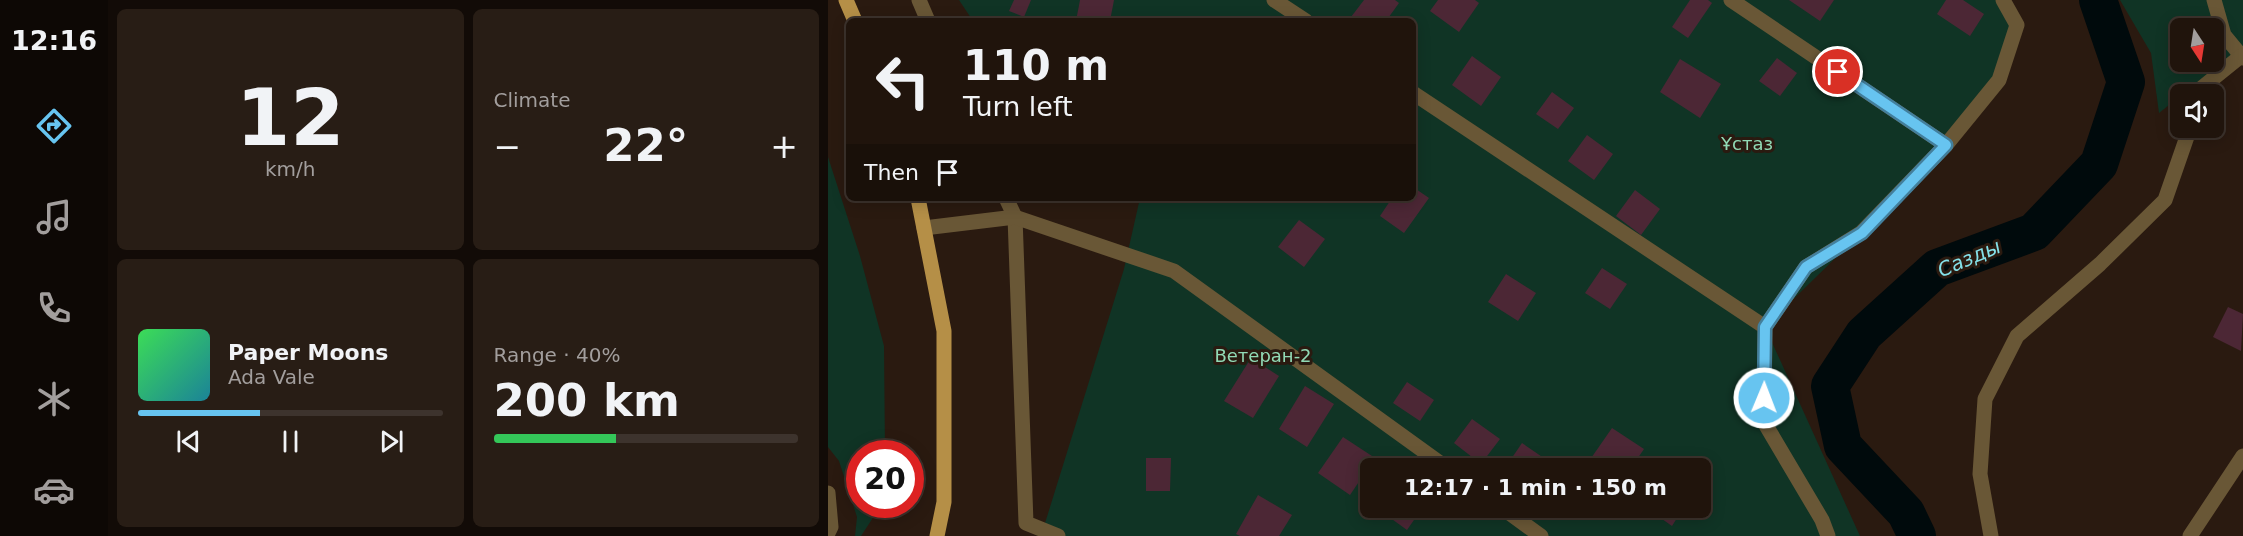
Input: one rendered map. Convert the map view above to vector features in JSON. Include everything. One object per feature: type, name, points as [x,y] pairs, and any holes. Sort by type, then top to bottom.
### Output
[{"type":"main road","points":[[846,0],[854,18]]},
{"type":"main road","points":[[919,201],[944,330],[944,502],[937,536]]},
{"type":"lane","points":[[919,0],[927,18]]},
{"type":"lane","points":[[1274,0],[1301,18]]},
{"type":"lane","points":[[1731,0],[1946,145]]},
{"type":"lane","points":[[1828,536],[1822,520],[1764,422],[1765,327],[1806,267],[1862,233],[1946,145],[1999,80],[2017,25],[2002,0]]},
{"type":"lane","points":[[2207,84],[2242,57],[2224,35],[2214,0]]},
{"type":"lane","points":[[1416,95],[1765,327]]},
{"type":"lane","points":[[1991,536],[1980,474],[1985,399],[2017,336],[2100,264],[2165,200],[2188,138]]},
{"type":"lane","points":[[1007,201],[1015,217],[1025,529],[1058,536]]},
{"type":"lane","points":[[924,228],[1015,217],[1174,271],[1433,458]]},
{"type":"lane","points":[[2190,536],[2243,456]]},
{"type":"lane","points":[[828,493],[831,527],[828,532]]},
{"type":"lane","points":[[1515,518],[1540,536]]},
{"type":"green space","name":"Ветеран-2","points":[[959,0],[2003,0],[2017,25],[1999,80],[1861,233],[1765,327],[1860,536],[1041,536],[1124,269],[1139,201],[1416,201],[1416,18],[971,18]]},
{"type":"green space","points":[[2120,0],[2243,0],[2243,46],[2224,61],[2224,18],[2170,18],[2170,72],[2210,72],[2195,84],[2170,84],[2170,104],[2159,113],[2151,53]]},
{"type":"green space","points":[[828,157],[860,256],[884,346],[885,440],[846,440],[846,483],[839,461],[828,447]]},
{"type":"green space","points":[[857,518],[873,518],[861,536],[855,536]]},
{"type":"building","points":[[1014,0],[1031,0],[1024,17],[1009,11]]},
{"type":"building","points":[[1080,0],[1114,0],[1111,18],[1077,18]]},
{"type":"building","points":[[1364,0],[1395,0],[1399,3],[1388,18],[1350,18]]},
{"type":"building","points":[[1438,0],[1475,0],[1479,3],[1459,32],[1430,11]]},
{"type":"building","points":[[1690,0],[1708,0],[1712,3],[1688,38],[1672,27]]},
{"type":"building","points":[[1789,0],[1834,0],[1820,21]]},
{"type":"building","points":[[1946,0],[1963,0],[1984,14],[1970,36],[1937,14]]},
{"type":"building","points":[[1472,56],[1501,77],[1481,106],[1452,85]]},
{"type":"building","points":[[1777,58],[1797,73],[1780,96],[1759,81]]},
{"type":"building","points":[[1680,59],[1721,84],[1700,118],[1660,92]]},
{"type":"building","points":[[1552,92],[1574,108],[1558,129],[1536,114]]},
{"type":"building","points":[[1587,135],[1613,154],[1594,180],[1568,161]]},
{"type":"building","points":[[1416,189],[1429,198],[1404,233],[1380,216],[1390,201],[1416,201]]},
{"type":"building","points":[[1635,190],[1660,209],[1641,235],[1616,216]]},
{"type":"building","points":[[1299,220],[1325,239],[1304,267],[1278,247]]},
{"type":"building","points":[[1602,268],[1627,284],[1610,309],[1585,293]]},
{"type":"building","points":[[1506,274],[1536,293],[1518,321],[1488,302]]},
{"type":"building","points":[[2228,307],[2243,314],[2241,351],[2213,337]]},
{"type":"building","points":[[1251,358],[1279,376],[1253,418],[1224,401]]},
{"type":"building","points":[[1407,382],[1434,400],[1420,421],[1393,403]]},
{"type":"building","points":[[1305,386],[1334,404],[1307,447],[1279,429]]},
{"type":"building","points":[[1472,419],[1500,439],[1486,458],[1473,458],[1454,443]]},
{"type":"building","points":[[1612,428],[1644,449],[1638,458],[1591,458]]},
{"type":"building","points":[[1343,437],[1375,458],[1360,458],[1360,480],[1350,495],[1318,473]]},
{"type":"building","points":[[1522,443],[1544,458],[1512,458]]},
{"type":"building","points":[[1146,458],[1171,458],[1170,491],[1146,491]]},
{"type":"building","points":[[1258,495],[1292,515],[1279,536],[1240,536],[1236,534]]},
{"type":"building","points":[[1390,518],[1415,518],[1407,530]]},
{"type":"building","points":[[1661,518],[1677,518],[1672,526]]},
{"type":"waterway","name":"Сазды","points":[[1917,536],[1906,513],[1843,446],[1830,386],[1864,334],[1937,268],[2034,232],[2099,164],[2126,82],[2098,0]]},
{"type":"route","points":[[1764,398],[1765,327],[1806,267],[1862,233],[1946,145],[1838,72]]},
{"type":"park label","name":"Ұстаз","points":[[1747,143]]}]
